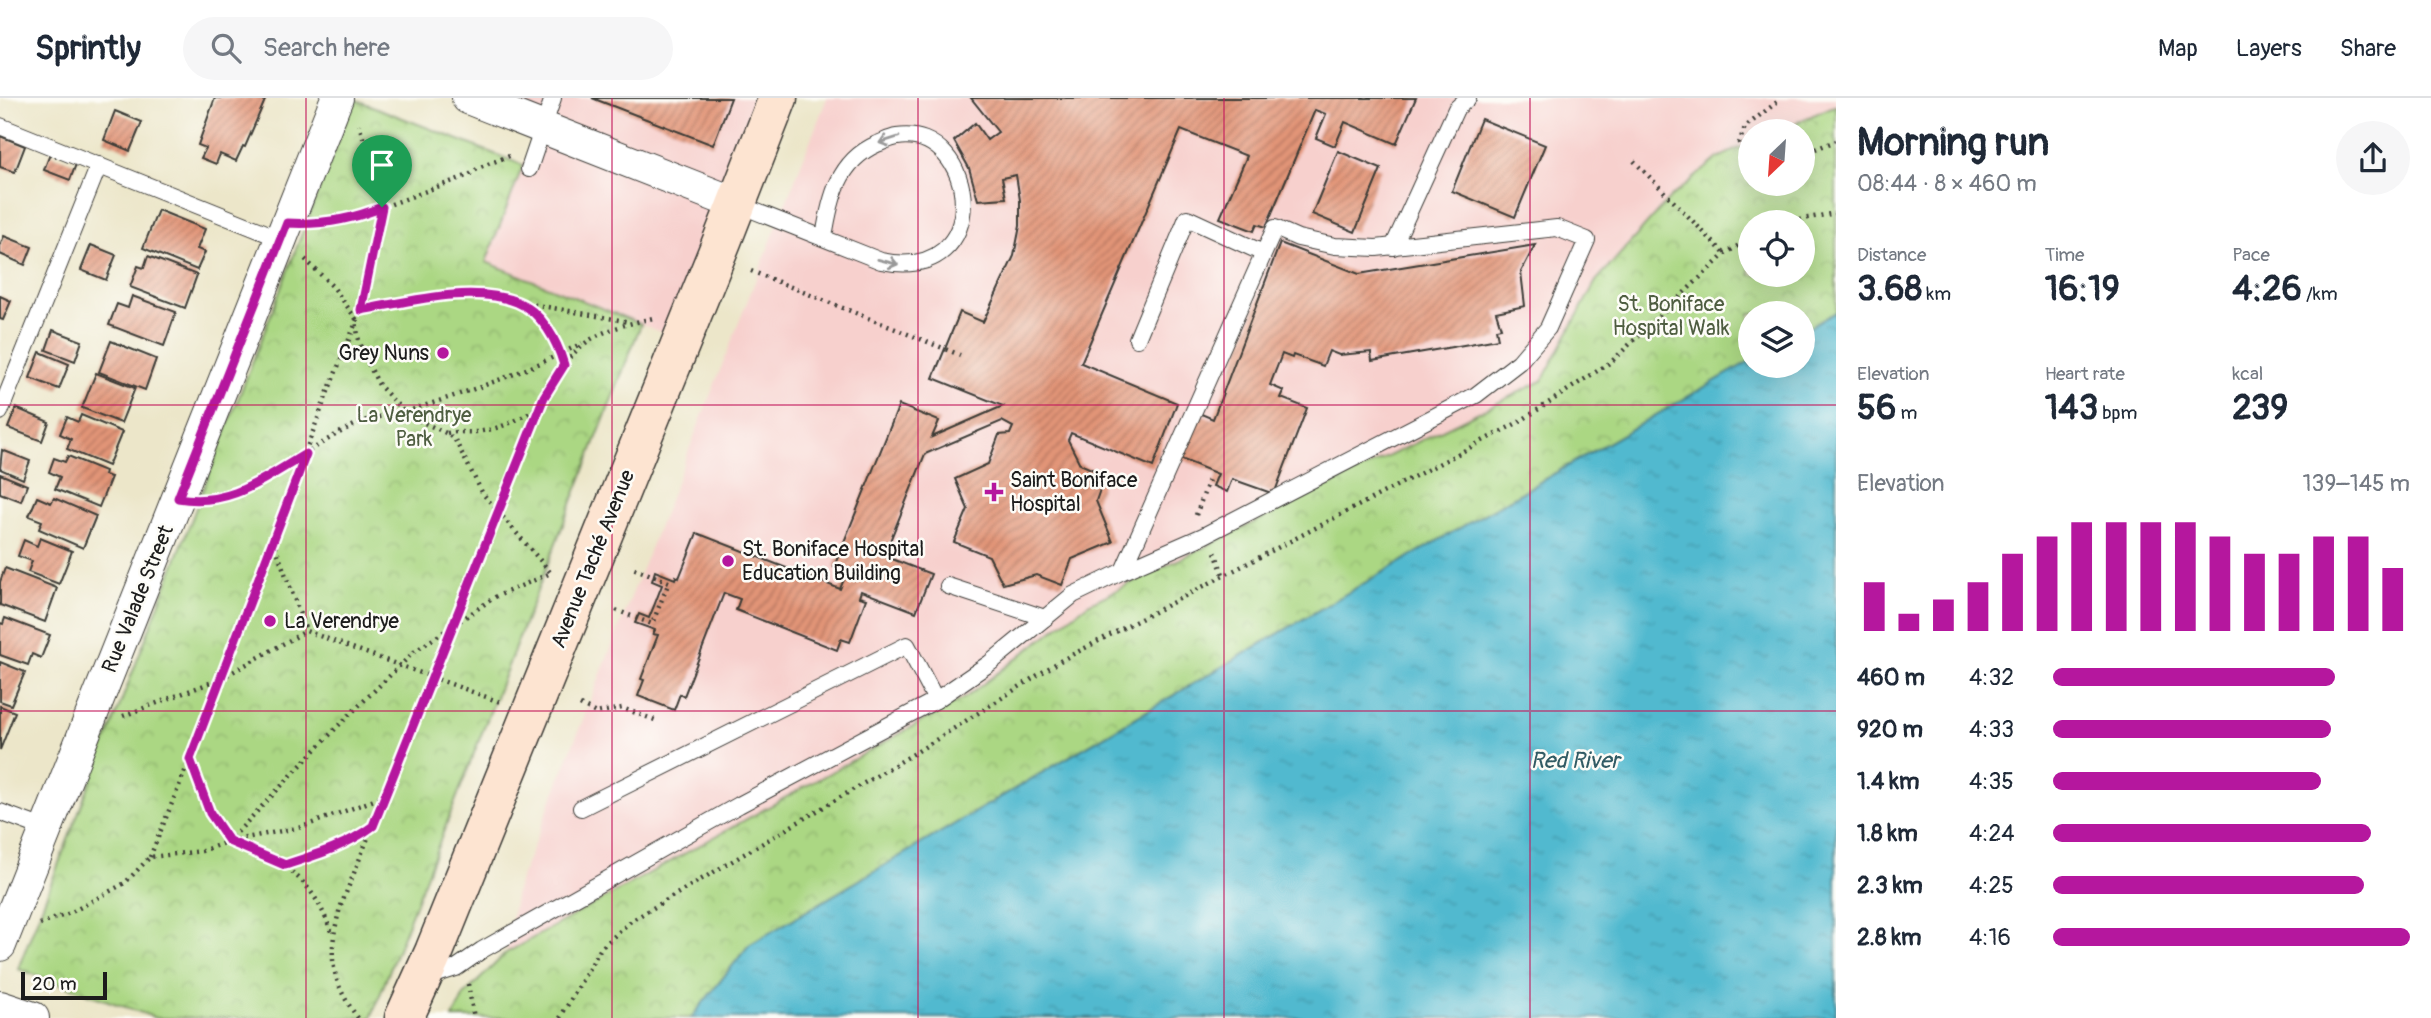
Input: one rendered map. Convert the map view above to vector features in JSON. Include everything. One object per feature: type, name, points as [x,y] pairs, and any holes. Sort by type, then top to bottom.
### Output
[{"type":"street","points":[[468,98],[737,204]]},
{"type":"street","name":"Avenue Taché Avenue","points":[[404,1018],[778,98]]},
{"type":"street","name":"Rue Valade Street","points":[[0,945],[284,231],[346,106]]},
{"type":"lane","points":[[529,169],[553,98]]},
{"type":"lane","points":[[1393,247],[1456,109],[1468,98]]},
{"type":"lane","points":[[0,125],[99,166],[284,231]]},
{"type":"lane","points":[[737,204],[881,261],[899,265],[931,260],[951,243],[963,213],[964,196],[954,166],[943,152],[931,144],[908,136],[895,137],[872,146],[856,156],[840,176],[829,206],[824,237]]},
{"type":"lane","points":[[0,412],[99,166]]},
{"type":"lane","points":[[1137,339],[1187,218],[1264,253]]},
{"type":"lane","points":[[422,979],[456,968],[482,950],[739,805],[936,700],[990,663],[1073,595],[1203,536],[1454,408],[1484,390],[1519,362],[1548,328],[1587,240],[1557,228],[1393,247],[1335,246],[1298,238],[1275,228],[1123,571]]},
{"type":"lane","points":[[948,586],[1045,618]]},
{"type":"lane","points":[[581,808],[907,645],[936,700]]},
{"type":"lane","points":[[0,812],[46,829]]},
{"type":"path","points":[[1755,119],[1777,102],[1777,98]]},
{"type":"path","points":[[30,929],[94,901],[125,883],[150,857],[190,759],[361,310],[383,201],[346,106]]},
{"type":"path","points":[[1815,149],[1836,141]]},
{"type":"path","points":[[284,231],[335,222],[382,207],[469,176],[480,167],[517,153]]},
{"type":"path","points":[[1634,161],[1725,254]]},
{"type":"path","points":[[1815,216],[1836,212]]},
{"type":"path","points":[[229,841],[338,726],[414,652],[495,597],[551,573],[483,494],[455,440],[404,413],[379,385],[358,337],[356,319],[334,288],[284,231]]},
{"type":"path","points":[[560,1018],[601,948],[631,921],[915,753],[1060,662],[1519,422],[1611,362],[1725,254],[1738,246]]},
{"type":"path","points":[[751,271],[960,355]]},
{"type":"path","points":[[361,310],[457,295],[487,296],[631,323]]},
{"type":"path","points":[[517,302],[530,309],[553,336],[564,365]]},
{"type":"path","points":[[178,498],[194,500],[229,496],[247,489],[361,422],[404,413],[561,354],[609,329],[653,318]]},
{"type":"path","points":[[358,1018],[345,1001],[336,981],[331,959],[332,937],[340,908],[541,405],[556,376],[586,341]]},
{"type":"path","points":[[446,433],[473,432],[502,426],[514,422],[541,405]]},
{"type":"path","points":[[1192,524],[1210,477]]},
{"type":"path","points":[[273,540],[306,631]]},
{"type":"path","points":[[1214,548],[1224,577]]},
{"type":"path","points":[[616,610],[652,625],[662,603],[668,582],[633,568]]},
{"type":"path","points":[[86,730],[220,679],[306,631],[500,702]]},
{"type":"path","points":[[580,705],[596,713],[622,708],[655,720]]},
{"type":"path","points":[[190,759],[210,813],[229,841],[285,865],[307,885],[323,910],[332,937]]},
{"type":"path","points":[[150,857],[202,851],[229,841],[302,827],[385,796]]},
{"type":"path","points":[[285,865],[337,848],[373,826]]},
{"type":"shaded area","points":[[468,98],[778,98],[683,341],[485,262],[523,165],[543,128]]},
{"type":"shaded area","name":"Saint Boniface Hospital","points":[[827,98],[1836,98],[1836,105],[1804,119],[1738,119],[1738,149],[1718,158],[1670,198],[1596,281],[1542,381],[1088,604],[966,697],[506,953],[516,890]]},
{"type":"green space","name":"La Verendrye Park","points":[[354,99],[523,165],[486,262],[641,324],[371,1018],[156,1018],[18,969]]},
{"type":"green space","name":"St. Boniface Hospital Walk","points":[[1836,105],[1836,312],[1815,324],[1815,301],[1738,301],[1738,368],[1373,578],[749,945],[691,1018],[453,1018],[464,995],[506,953],[966,697],[1088,604],[1542,381],[1596,281],[1670,198],[1718,158],[1738,149],[1738,196],[1815,196],[1815,119],[1804,119]]},
{"type":"water","name":"Red River","points":[[1836,312],[1836,1018],[691,1018],[749,945],[1373,578],[1738,368],[1738,378],[1815,378],[1815,324]]},
{"type":"building","points":[[215,98],[266,98],[245,147],[243,146],[236,161],[220,154],[216,164],[201,158],[206,148],[198,145]]},
{"type":"building","points":[[592,98],[731,98],[713,145]]},
{"type":"building","points":[[971,98],[1416,98],[1396,144],[1345,122],[1335,146],[1316,138],[1326,114],[1315,110],[1266,227],[1257,224],[1254,231],[1220,218],[1247,156],[1181,130],[1081,363],[1177,403],[1153,467],[1071,433],[1068,440],[1080,464],[1105,475],[1096,501],[1113,542],[1072,559],[1062,585],[1036,575],[1003,584],[989,556],[954,542],[968,509],[955,479],[988,464],[999,435],[1010,434],[1013,427],[1002,421],[925,454],[884,556],[931,574],[916,612],[861,591],[859,597],[866,599],[850,642],[841,639],[837,650],[736,610],[740,599],[724,593],[684,696],[680,694],[674,710],[638,696],[644,680],[641,679],[658,635],[653,634],[655,630],[635,623],[639,614],[649,618],[654,606],[662,585],[652,581],[655,571],[679,578],[697,533],[840,589],[847,572],[834,567],[899,405],[939,421],[932,437],[1003,406],[933,378],[960,312],[983,322],[1014,256],[1020,226],[1016,175],[1002,178],[1006,198],[978,200],[969,168],[954,141],[975,123],[987,140],[998,132]]},
{"type":"building","points":[[115,111],[142,122],[130,151],[104,140]]},
{"type":"building","points":[[1481,119],[1545,145],[1515,217],[1452,191]]},
{"type":"building","points":[[0,136],[25,146],[15,172],[0,167]]},
{"type":"building","points":[[1338,151],[1381,169],[1355,232],[1312,214]]},
{"type":"building","points":[[50,154],[76,164],[70,180],[44,170]]},
{"type":"building","points":[[158,210],[205,229],[197,249],[205,252],[197,270],[143,248]]},
{"type":"building","points":[[4,236],[32,247],[25,265],[0,254]]},
{"type":"building","points":[[1280,243],[1359,274],[1535,245],[1521,272],[1525,306],[1496,312],[1501,328],[1496,329],[1498,339],[1372,361],[1371,352],[1339,355],[1329,351],[1323,366],[1293,355],[1292,358],[1282,354],[1270,385],[1284,391],[1281,398],[1307,408],[1274,494],[1232,479],[1227,492],[1213,486],[1218,474],[1181,459],[1199,413],[1213,419]]},
{"type":"building","points":[[91,245],[116,255],[106,280],[81,270]]},
{"type":"building","points":[[148,256],[197,275],[185,308],[130,287],[138,266],[144,268]]},
{"type":"building","points":[[0,296],[11,301],[3,320],[0,319]]},
{"type":"building","points":[[132,296],[176,312],[164,346],[109,325],[117,304],[128,308]]},
{"type":"building","points":[[53,330],[82,341],[75,361],[46,350]]},
{"type":"building","points":[[111,341],[156,359],[145,390],[99,372]]},
{"type":"building","points":[[40,352],[69,364],[59,389],[30,378]]},
{"type":"building","points":[[96,373],[135,388],[121,423],[82,408]]},
{"type":"building","points":[[16,408],[49,422],[42,441],[8,428]]},
{"type":"building","points":[[81,415],[122,432],[108,466],[67,449],[71,439],[60,434],[67,417],[78,422]]},
{"type":"building","points":[[2,450],[30,461],[23,479],[0,469]]},
{"type":"building","points":[[68,456],[105,471],[104,475],[111,477],[99,507],[55,489],[60,477],[49,472],[54,458],[65,462]]},
{"type":"building","points":[[0,474],[27,485],[21,501],[0,493]]},
{"type":"building","points":[[37,497],[51,503],[54,498],[96,516],[83,548],[39,529],[42,521],[29,516]]},
{"type":"building","points":[[40,538],[72,551],[59,584],[28,572],[32,561],[18,556],[24,540],[37,546]]},
{"type":"building","points":[[5,568],[57,588],[45,622],[0,605],[0,582]]},
{"type":"building","points":[[5,618],[50,635],[41,658],[32,654],[28,665],[0,655],[0,623],[3,624]]},
{"type":"building","points":[[0,662],[25,672],[11,705],[0,701]]},
{"type":"building","points":[[0,706],[15,712],[0,750]]},
{"type":"place","name":"Grey Nuns","points":[[443,353]]},
{"type":"place","name":"Saint Boniface Hospital","points":[[994,492]]},
{"type":"place","name":"St. Boniface Hospital Education Building","points":[[728,561]]},
{"type":"place","name":"La Verendrye","points":[[270,621]]},
{"type":"route","points":[[382,207],[361,310],[457,295],[487,296],[517,302],[530,309],[553,336],[564,365],[544,397],[373,826],[337,848],[285,865],[229,841],[210,813],[190,759],[306,454],[247,489],[229,496],[210,500],[178,498],[287,223],[316,225],[335,222],[382,207]]}]
